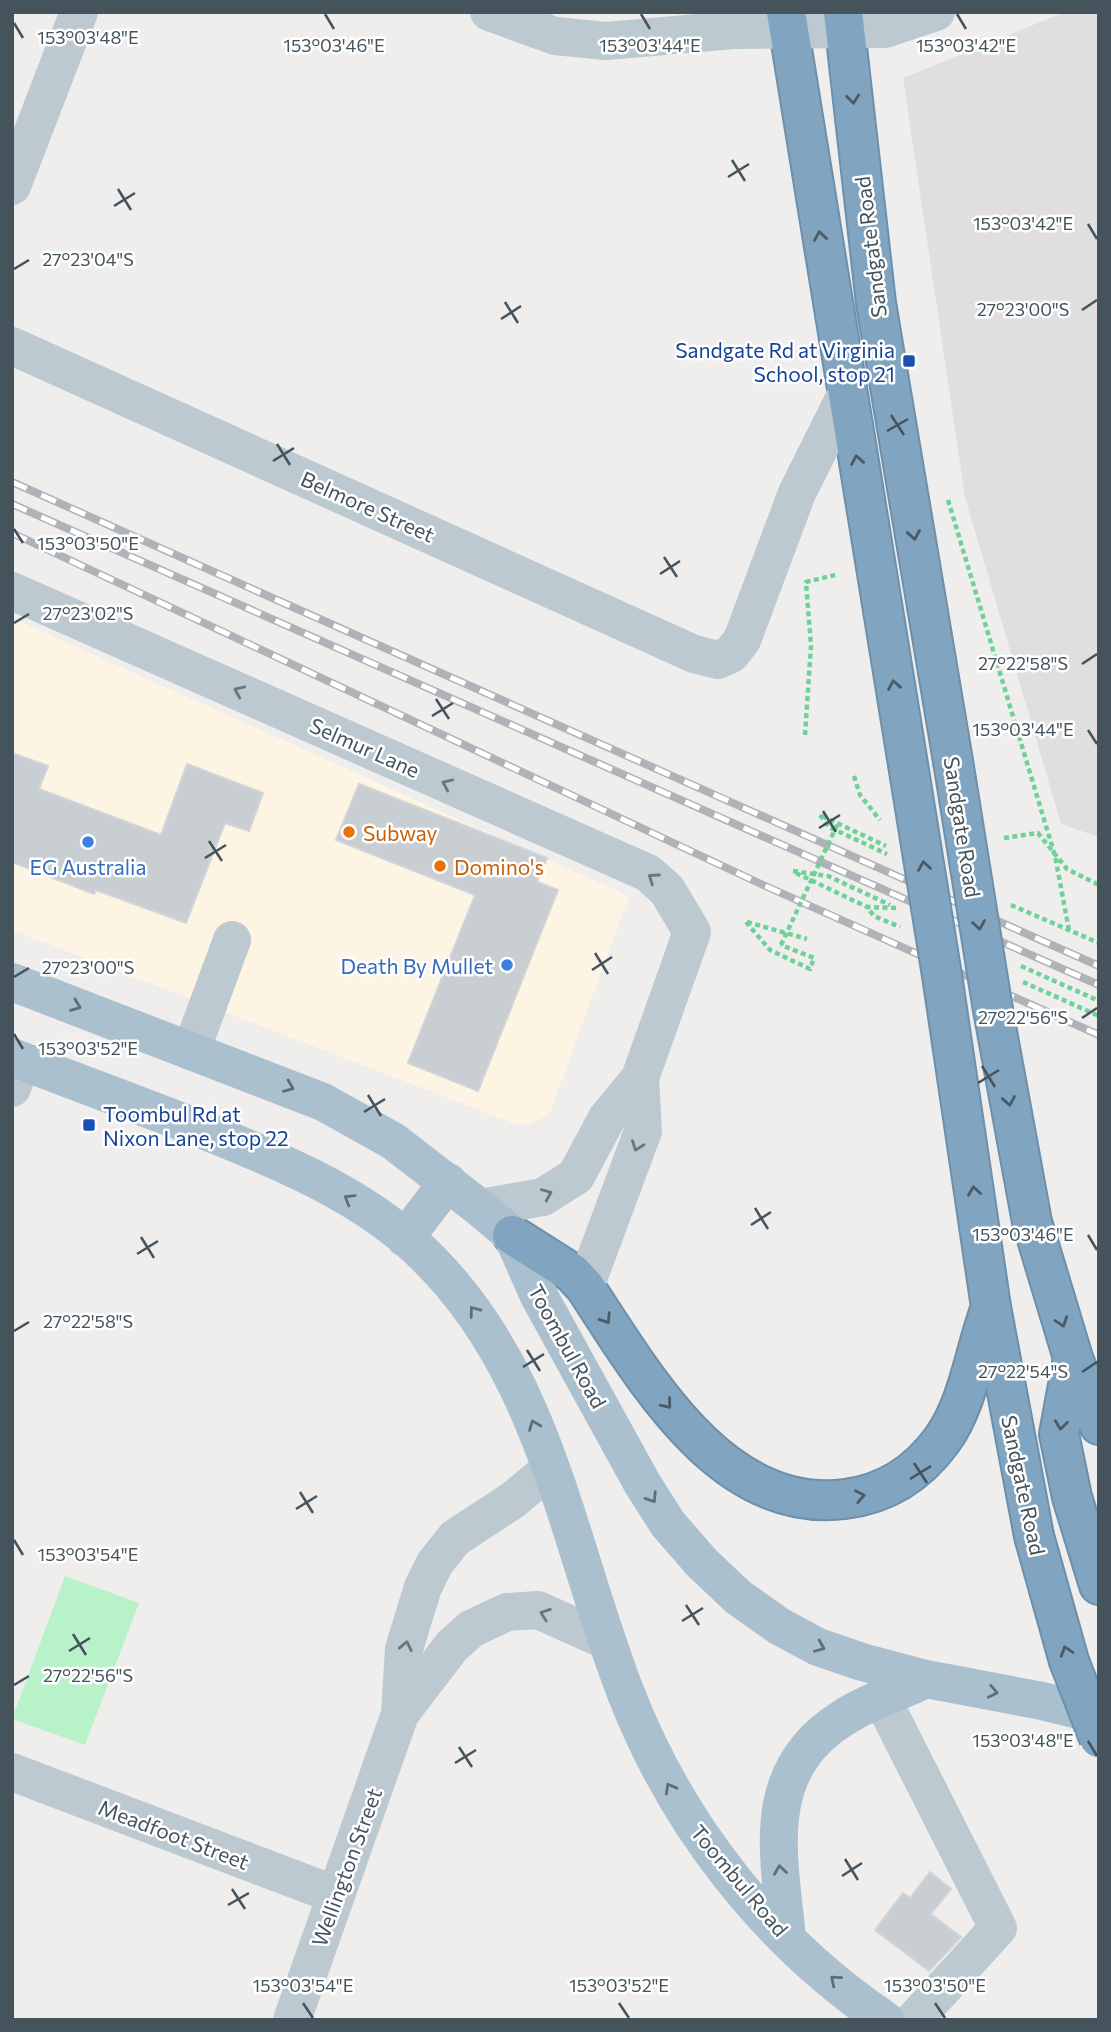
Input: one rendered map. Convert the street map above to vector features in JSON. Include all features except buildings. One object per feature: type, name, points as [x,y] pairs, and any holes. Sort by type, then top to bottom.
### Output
[{"type":"highway","name":"Sandgate Road","points":[[788,21],[846,395],[943,982],[991,1307],[1034,1536],[1069,1661],[1099,1738]]},
{"type":"highway","name":"Sandgate Road","points":[[844,22],[876,303],[993,1010],[1032,1222],[1073,1358],[1099,1425]]},
{"type":"highway","points":[[512,1235],[572,1273],[585,1287],[653,1386],[710,1452],[760,1484],[804,1500],[825,1502],[870,1495],[908,1476],[926,1459],[955,1417],[991,1307]]},
{"type":"highway","points":[[1073,1358],[1059,1434],[1072,1497],[1099,1585]]},
{"type":"main road","name":"Toombul Road","points":[[12,982],[289,1087],[361,1121],[448,1182],[480,1208],[512,1235],[539,1296],[642,1483],[668,1524],[702,1563],[738,1597],[779,1626],[818,1647],[926,1679],[1099,1715]]},
{"type":"main road","name":"Toombul Road","points":[[16,1069],[302,1170],[380,1218],[405,1238],[460,1292],[497,1343],[526,1405],[551,1469],[607,1641],[649,1748],[677,1799],[730,1875],[787,1938],[885,2020]]},
{"type":"main road","points":[[405,1238],[448,1182]]},
{"type":"main road","points":[[787,1938],[777,1850],[777,1824],[781,1800],[798,1763],[820,1735],[841,1719],[926,1679]]},
{"type":"street","points":[[12,186],[79,12]]},
{"type":"street","points":[[489,12],[555,36],[581,40],[630,40],[733,30],[788,21],[844,22],[897,28],[936,12]]},
{"type":"street","name":"Belmore Street","points":[[12,346],[707,659],[725,658],[742,640],[797,493],[846,395]]},
{"type":"street","name":"Selmur Lane","points":[[12,591],[648,873],[667,890],[692,932],[640,1079]]},
{"type":"street","points":[[191,1051],[232,940],[250,968]]},
{"type":"street","points":[[480,1208],[543,1197],[576,1176],[607,1118],[640,1079]]},
{"type":"street","points":[[585,1287],[643,1130],[640,1079]]},
{"type":"street","name":"Wellington Street","points":[[292,2020],[400,1714],[404,1649],[423,1587],[435,1563],[455,1538],[513,1500],[551,1469]]},
{"type":"street","name":"Wellington Street","points":[[400,1714],[453,1646],[471,1629],[507,1612],[538,1610],[607,1641]]},
{"type":"street","points":[[882,1699],[998,1928],[914,2020]]},
{"type":"street","name":"Meadfoot Street","points":[[12,1772],[336,1895]]},
{"type":"path","points":[[944,488],[1055,856],[1069,930]]},
{"type":"path","points":[[805,736],[811,646],[806,582],[835,575]]},
{"type":"path","points":[[820,815],[886,845]]},
{"type":"path","points":[[787,930],[807,939],[746,922],[770,950],[810,969],[814,958],[781,944],[787,930],[809,882],[838,823]]},
{"type":"path","points":[[1004,838],[1038,833],[1067,869],[1099,885]]},
{"type":"path","points":[[867,907],[809,882],[793,871],[828,876],[891,905]]},
{"type":"shaded area","points":[[1065,12],[1099,12],[1099,837],[1061,824],[965,497],[903,78]]},
{"type":"shaded area","points":[[12,618],[629,896],[549,1115],[530,1124],[513,1123],[12,930]]},
{"type":"green space","points":[[65,1576],[139,1603],[85,1745],[12,1719]]},
{"type":"railway","points":[[12,482],[1099,966]]},
{"type":"railway","points":[[12,504],[1099,985]]},
{"type":"railway","points":[[12,533],[761,884],[1099,1035]]},
{"type":"place","name":"Sandgate Rd at Virginia School, stop 21","points":[[909,361]]},
{"type":"place","name":"Subway","points":[[349,832]]},
{"type":"place","name":"EG Australia","points":[[88,842]]},
{"type":"place","name":"Domino's","points":[[440,866]]},
{"type":"place","name":"Death By Mullet","points":[[507,965]]},
{"type":"place","name":"Toombul Rd at Nixon Lane, stop 22","points":[[89,1125]]}]
